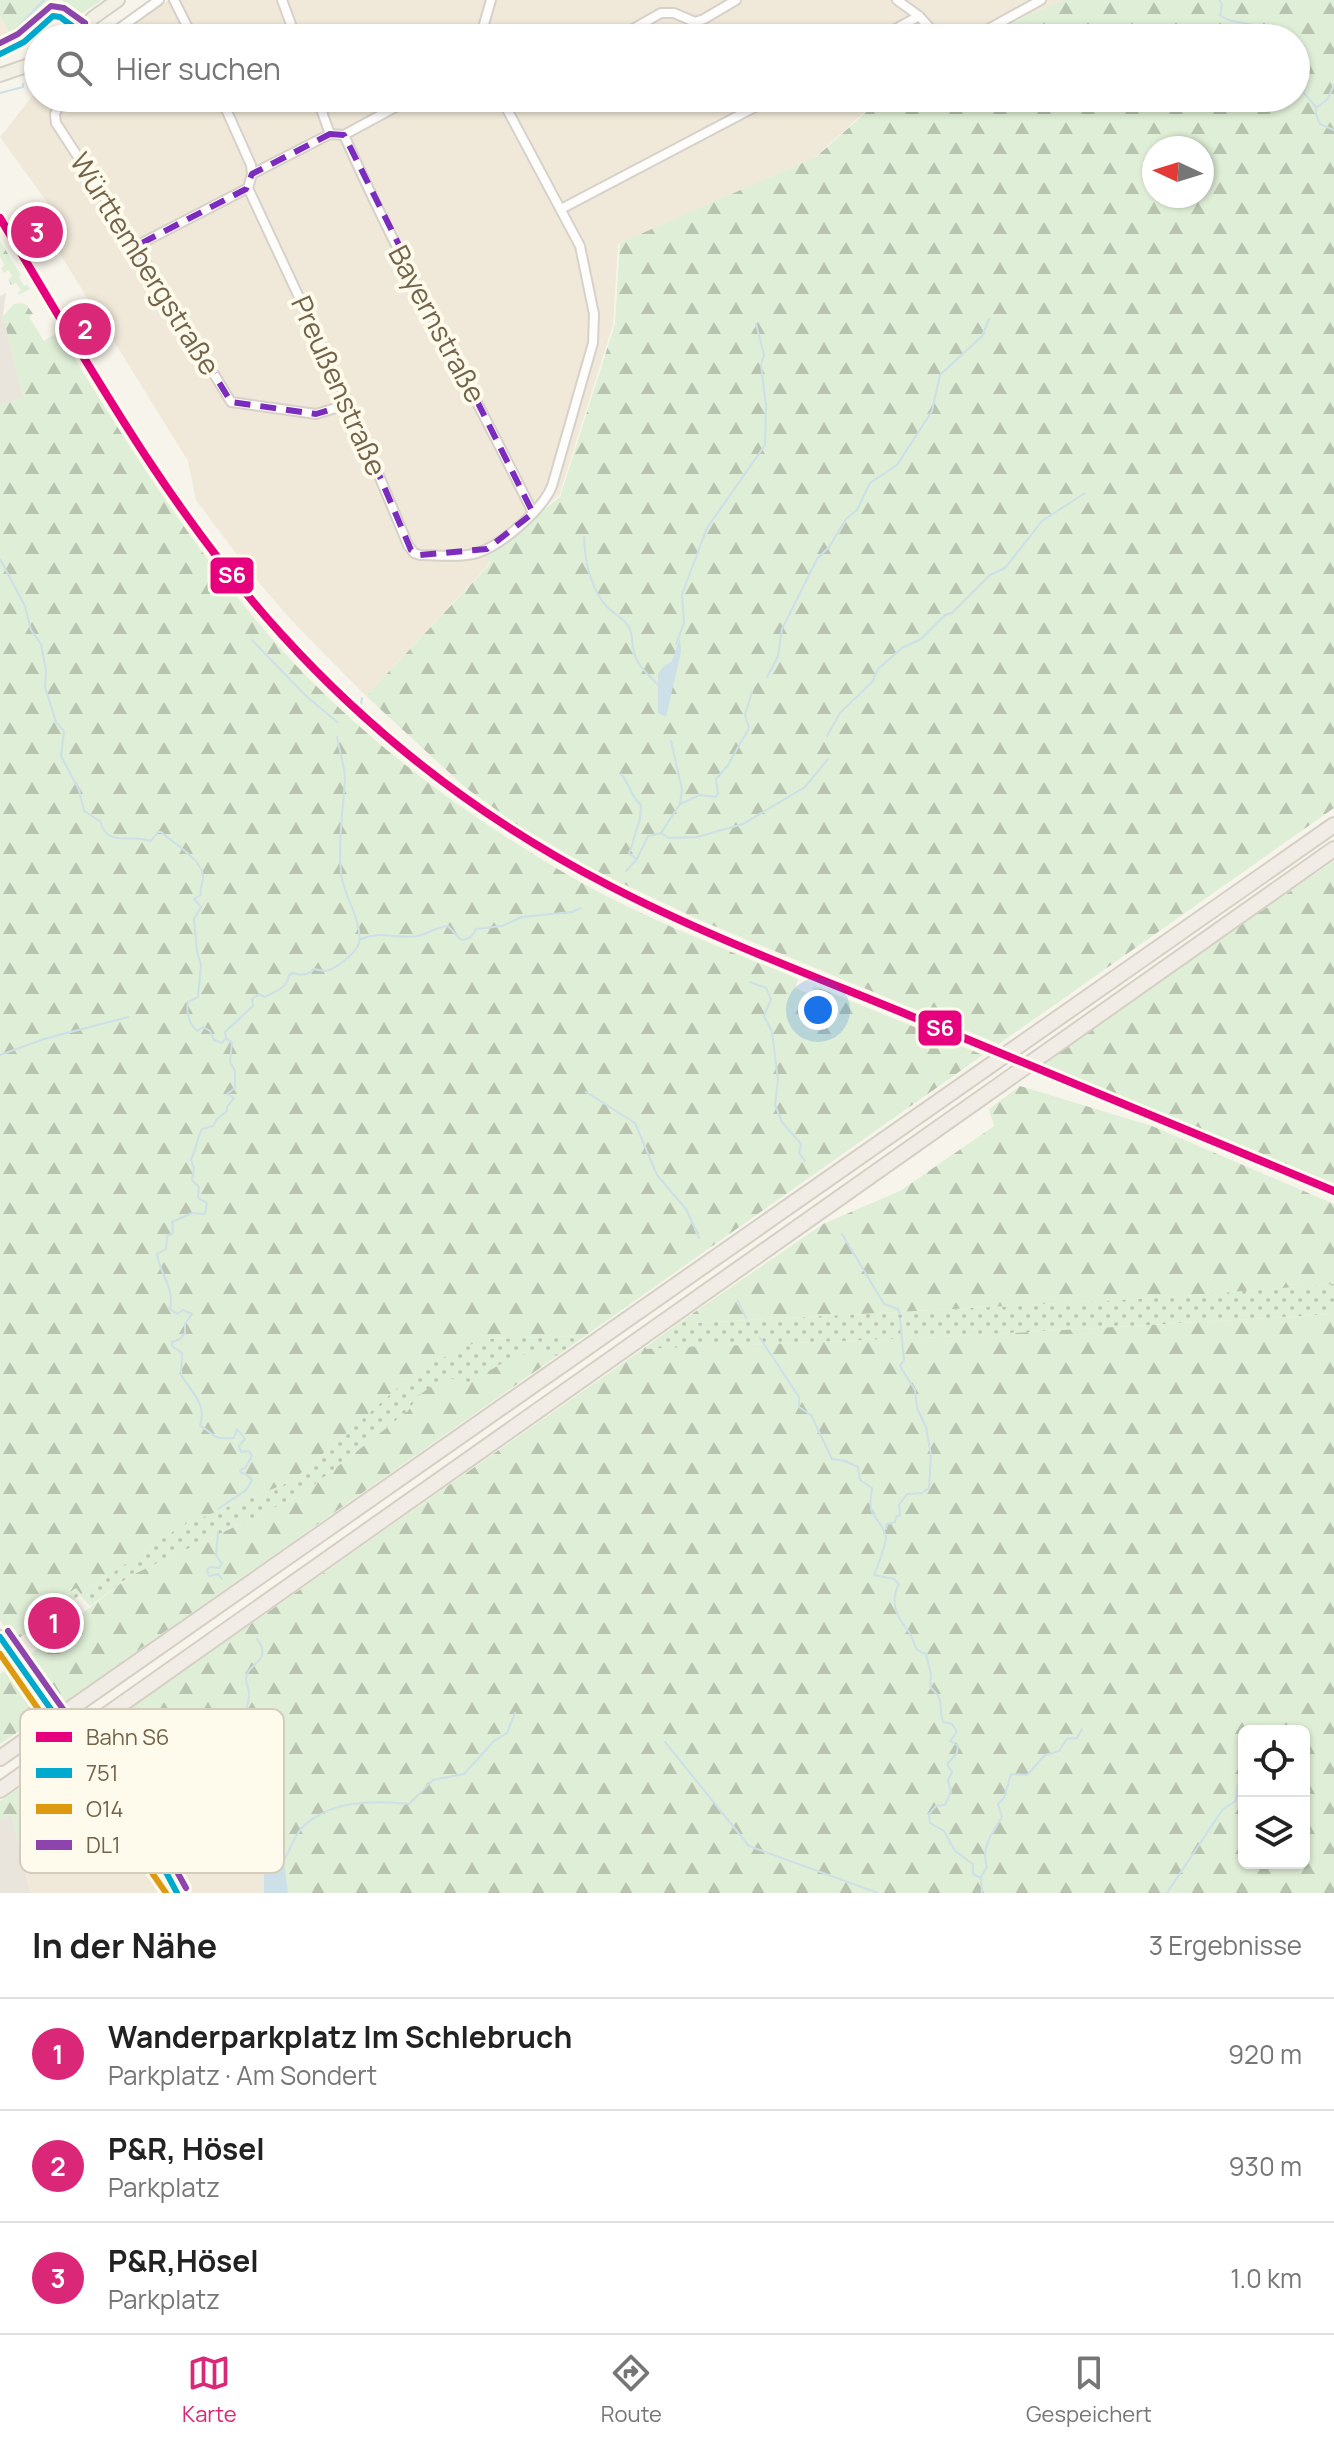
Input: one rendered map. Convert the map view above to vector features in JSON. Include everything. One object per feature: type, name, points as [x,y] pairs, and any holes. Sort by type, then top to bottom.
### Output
[{"type":"highway","points":[[70,1709],[1334,825]]},
{"type":"highway","points":[[115,1709],[1334,849]]},
{"type":"highway","points":[[0,1758],[20,1744]]},
{"type":"highway","points":[[0,1790],[20,1776]]},
{"type":"main road","points":[[87,24],[118,0]]},
{"type":"main road","points":[[0,75],[24,67]]},
{"type":"main road","points":[[0,1637],[50,1709]]},
{"type":"main road","points":[[162,1873],[174,1893]]},
{"type":"street","points":[[126,24],[159,0]]},
{"type":"street","points":[[174,0],[186,24]]},
{"type":"street","points":[[282,0],[291,24]]},
{"type":"street","points":[[484,24],[491,0]]},
{"type":"street","points":[[642,24],[661,13],[674,13],[695,22],[736,0]]},
{"type":"street","points":[[897,0],[926,24]]},
{"type":"street","points":[[997,24],[1041,0]]},
{"type":"street","points":[[904,24],[919,16]]},
{"type":"street","name":"Württembergstraße","points":[[55,112],[56,123],[136,246],[231,402],[320,414],[349,404]]},
{"type":"street","points":[[136,246],[248,188],[251,165],[227,112]]},
{"type":"street","points":[[322,112],[330,134]]},
{"type":"street","points":[[252,174],[330,134],[344,135],[386,112]]},
{"type":"street","points":[[510,112],[580,246],[595,328],[552,486],[533,513]]},
{"type":"street","points":[[561,209],[745,112]]},
{"type":"street","name":"Bayernstraße","points":[[344,135],[408,273],[478,402],[533,513]]},
{"type":"street","name":"Preußenstraße","points":[[248,188],[349,404],[414,553],[474,554],[487,549],[533,513]]},
{"type":"highlighted area","points":[[330,134],[344,135],[533,513],[487,549],[420,555],[411,550],[349,404],[316,414],[231,402],[136,246],[246,189],[252,174]]},
{"type":"shaded area","points":[[168,0],[1064,0],[1007,24],[136,24]]},
{"type":"shaded area","points":[[0,16],[16,44],[0,48]]},
{"type":"shaded area","points":[[24,107],[24,112],[865,112],[814,158],[618,244],[613,325],[559,496],[483,549],[490,563],[366,696],[291,620],[249,571],[196,500],[188,461],[52,241],[52,209],[0,137]]},
{"type":"shaded area","points":[[6,293],[3,316],[23,397],[0,406],[0,296]]},
{"type":"shaded area","points":[[680,638],[681,652],[666,717],[658,713],[658,674],[672,661]]},
{"type":"shaded area","points":[[11,1814],[20,1848],[20,1873],[26,1873],[30,1893],[0,1893],[0,1821]]},
{"type":"shaded area","points":[[284,1862],[288,1893],[264,1893],[264,1873],[284,1873]]},
{"type":"shaded area","points":[[26,1873],[151,1873],[164,1893],[30,1893]]},
{"type":"shaded area","points":[[172,1873],[264,1873],[264,1893],[183,1893]]},
{"type":"green space","points":[[0,0],[57,0],[42,13],[37,24],[24,24],[24,36],[16,44],[0,16]]},
{"type":"green space","points":[[62,0],[102,0],[81,14],[69,10]]},
{"type":"green space","points":[[1064,0],[1334,0],[1334,808],[999,1044],[702,921],[596,871],[519,826],[466,788],[366,696],[490,564],[486,556],[560,497],[615,324],[620,243],[816,157],[866,112],[1310,112],[1310,24],[1007,24]]},
{"type":"green space","points":[[0,241],[21,275],[19,277],[24,286],[30,289],[19,295],[17,293],[21,290],[16,283],[11,285],[8,280],[12,276],[8,270],[4,273],[1,268],[5,265],[0,257]]},
{"type":"green space","points":[[14,304],[27,305],[33,314],[29,317],[44,341],[58,332],[162,495],[249,612],[314,684],[422,778],[541,859],[634,910],[798,979],[795,988],[810,994],[814,986],[983,1055],[585,1336],[483,1339],[420,1368],[292,1481],[181,1526],[81,1594],[76,1588],[10,1635],[0,1620],[0,406],[23,397],[3,316]]},
{"type":"green space","points":[[1334,861],[1334,1184],[1041,1063]]},
{"type":"green space","points":[[1020,1086],[1152,1126],[1334,1204],[1334,1284],[1154,1298],[693,1323],[686,1318],[823,1224],[900,1191],[994,1126],[989,1109]]},
{"type":"green space","points":[[1334,1284],[1334,1314],[942,1337],[643,1349],[686,1318],[693,1323],[1154,1298]]},
{"type":"green space","points":[[1334,1314],[1334,1893],[288,1893],[284,1868],[284,1709],[130,1709],[643,1349],[942,1337]]},
{"type":"green space","points":[[585,1336],[557,1356],[531,1354],[510,1360],[469,1383],[422,1397],[300,1496],[130,1576],[90,1606],[80,1595],[16,1640],[10,1635],[77,1588],[81,1594],[181,1526],[292,1481],[420,1368],[483,1339]]},
{"type":"green space","points":[[540,1352],[557,1356],[59,1706],[28,1656],[130,1576],[300,1496],[408,1411],[418,1396],[444,1377],[468,1383],[515,1356]]},
{"type":"green space","points":[[8,1668],[37,1709],[20,1709],[20,1731],[0,1744],[0,1674]]},
{"type":"green space","points":[[20,1787],[20,1848],[11,1814],[0,1821],[0,1801]]},
{"type":"waterway","points":[[13,32],[44,0]]},
{"type":"waterway","points":[[1219,0],[1222,4],[1220,15],[1248,24]]},
{"type":"waterway","points":[[0,93],[23,87],[23,84]]},
{"type":"waterway","points":[[1317,107],[1327,100],[1334,85]]},
{"type":"waterway","points":[[1310,100],[1316,107],[1320,124],[1334,130]]},
{"type":"waterway","points":[[767,677],[778,656],[782,629],[817,559],[829,547],[846,519],[857,510],[870,483],[897,465],[932,411],[940,375],[982,336],[989,319]]},
{"type":"waterway","points":[[676,644],[684,623],[682,594],[707,528],[765,445],[766,405],[761,365],[764,355],[756,324]]},
{"type":"waterway","points":[[827,736],[840,713],[872,682],[878,669],[902,648],[921,639],[945,615],[952,613],[990,575],[1005,568],[1042,521],[1085,493]]},
{"type":"waterway","points":[[584,537],[587,564],[596,591],[607,607],[629,627],[638,662],[660,687]]},
{"type":"waterway","points":[[0,559],[25,606],[31,630],[41,644],[46,671],[45,687],[56,722],[64,731],[61,756],[79,790],[84,811],[100,821],[108,835],[114,838],[151,841],[161,832],[192,857],[201,869],[201,895],[194,899],[201,907],[194,919],[201,965],[198,997],[188,1002],[188,1014],[197,1031],[203,1027],[210,1031],[214,1040],[222,1043],[225,1039]]},
{"type":"waterway","points":[[252,640],[305,695],[337,722]]},
{"type":"waterway","points":[[680,804],[700,795],[716,797],[716,779],[728,765],[749,728],[745,715],[752,692]]},
{"type":"waterway","points":[[361,705],[362,698]]},
{"type":"waterway","points":[[226,1038],[225,1032],[253,1006],[252,999],[259,994],[265,997],[280,989],[293,973],[304,974],[314,969],[326,971],[335,967],[350,956],[359,943],[358,926],[341,873],[340,838],[345,780],[337,737]]},
{"type":"waterway","points":[[626,871],[637,859],[648,836],[661,833],[680,804],[682,789],[671,741]]},
{"type":"waterway","points":[[661,833],[669,838],[697,837],[743,824],[805,787],[828,759]]},
{"type":"waterway","points":[[621,774],[641,805],[629,854],[637,859]]},
{"type":"waterway","points":[[361,939],[376,935],[417,936],[448,926],[460,939],[465,939],[472,936],[476,929],[502,926],[522,917],[572,912],[581,908]]},
{"type":"waterway","points":[[750,982],[766,988],[771,999],[764,1016],[772,1032],[778,1080],[775,1105],[782,1122],[801,1144],[799,1153],[805,1161]]},
{"type":"waterway","points":[[0,1055],[44,1039],[128,1017]]},
{"type":"waterway","points":[[218,1509],[246,1490],[252,1480],[240,1470],[245,1468],[252,1456],[249,1451],[241,1452],[239,1446],[245,1439],[237,1429],[234,1438],[221,1438],[200,1426],[200,1405],[181,1375],[182,1353],[172,1346],[172,1342],[185,1333],[185,1324],[192,1314],[183,1310],[177,1314],[170,1309],[169,1288],[157,1254],[166,1249],[167,1236],[173,1233],[172,1222],[192,1213],[205,1214],[207,1203],[198,1198],[199,1187],[192,1180],[194,1168],[191,1160],[202,1129],[213,1126],[234,1098],[227,1094],[235,1088],[235,1071],[230,1062],[232,1043],[226,1038]]},
{"type":"waterway","points":[[586,1092],[635,1123],[657,1175],[686,1209],[699,1238]]},
{"type":"waterway","points":[[842,1234],[884,1304],[898,1309],[900,1314]]},
{"type":"waterway","points":[[738,1301],[746,1318]]},
{"type":"waterway","points":[[886,1529],[887,1524],[895,1522],[900,1515],[899,1505],[907,1494],[922,1493],[929,1488],[931,1455],[926,1427],[917,1408],[915,1390],[900,1366],[904,1360],[900,1319]]},
{"type":"waterway","points":[[760,1338],[799,1397],[799,1407],[811,1415],[832,1459],[858,1467],[860,1480],[872,1488],[871,1509],[886,1538],[874,1575],[894,1579],[899,1584],[895,1597],[898,1615],[917,1650],[926,1654],[931,1675],[930,1687],[940,1700],[943,1722],[952,1724],[957,1732],[950,1741],[958,1746],[957,1753],[947,1764],[952,1772],[948,1780],[951,1792],[945,1805],[936,1806],[929,1814],[930,1823],[944,1831],[955,1851],[973,1864],[973,1874],[981,1878],[982,1893]]},
{"type":"waterway","points":[[218,1532],[216,1555],[222,1564],[219,1568],[210,1567],[207,1570],[209,1576],[218,1574],[222,1579]]},
{"type":"waterway","points":[[246,1709],[247,1674],[262,1653],[257,1639]]},
{"type":"waterway","points":[[284,1860],[301,1829],[324,1812],[352,1804],[409,1804],[433,1780],[464,1774],[494,1741],[507,1733],[515,1713]]},
{"type":"waterway","points":[[981,1877],[987,1867],[986,1847],[1002,1817],[998,1804],[1004,1798],[1011,1774],[1027,1775],[1045,1755],[1059,1751],[1067,1739],[1077,1738],[1082,1729]]},
{"type":"waterway","points":[[665,1742],[749,1846],[878,1893]]},
{"type":"waterway","points":[[1167,1893],[1223,1809],[1236,1801],[1238,1784]]},
{"type":"rail line","name":"S6","points":[[0,218],[131,434],[203,538],[242,588],[318,673],[355,709],[434,775],[519,834],[563,860],[681,920],[1334,1191]]},
{"type":"transit line","name":"DL1","points":[[30,24],[51,6],[64,8],[85,23]]},
{"type":"transit line","name":"751","points":[[44,24],[53,16],[70,24]]},
{"type":"transit line","name":"DL1","points":[[0,43],[24,29]]},
{"type":"transit line","name":"751","points":[[0,54],[24,42]]},
{"type":"transit line","name":"DL1","points":[[8,1631],[63,1709]]},
{"type":"transit line","name":"751","points":[[0,1637],[51,1709]]},
{"type":"transit line","name":"O14","points":[[0,1654],[38,1709]]},
{"type":"transit line","name":"O14","points":[[152,1873],[166,1893]]},
{"type":"transit line","name":"751","points":[[166,1873],[177,1893]]},
{"type":"transit line","name":"DL1","points":[[178,1873],[186,1888]]},
{"type":"place","name":"P&R,Hösel","points":[[37,232]]},
{"type":"place","name":"P&R, Hösel","points":[[85,329]]},
{"type":"place","name":"Wanderparkplatz Im Schlebruch","points":[[54,1623]]}]
